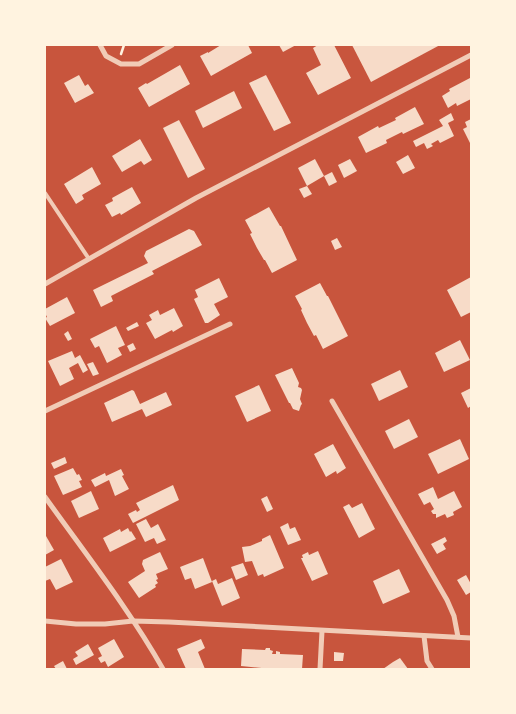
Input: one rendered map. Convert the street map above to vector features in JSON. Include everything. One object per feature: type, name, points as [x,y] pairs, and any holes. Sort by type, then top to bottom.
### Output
[{"type":"street","points":[[100,45],[106,56],[121,64],[139,64],[172,45]]},
{"type":"street","points":[[45,284],[196,198],[471,55]]},
{"type":"street","points":[[45,411],[230,324]]},
{"type":"street","points":[[332,401],[448,600],[454,616],[458,637]]},
{"type":"street","points":[[45,497],[133,621],[163,669]]},
{"type":"street","points":[[45,621],[105,624],[133,621],[471,638]]},
{"type":"street","points":[[320,669],[322,631]]},
{"type":"street","points":[[424,636],[426,661],[432,669]]},
{"type":"lane","points":[[45,193],[88,259]]},
{"type":"building","points":[[221,45],[248,45],[252,53],[211,76],[200,56]]},
{"type":"building","points":[[279,45],[296,45],[283,52]]},
{"type":"building","points":[[318,45],[334,45],[351,78],[318,95],[306,73],[321,65],[313,48]]},
{"type":"building","points":[[352,45],[440,45],[371,82]]},
{"type":"building","points":[[180,65],[190,84],[149,107],[138,88]]},
{"type":"building","points":[[79,75],[85,86],[88,84],[94,93],[75,103],[64,83]]},
{"type":"building","points":[[266,75],[291,123],[274,131],[249,83]]},
{"type":"building","points":[[470,78],[471,99],[457,106],[456,103],[448,108],[442,96],[450,91],[449,89]]},
{"type":"building","points":[[234,91],[242,108],[203,128],[195,111]]},
{"type":"building","points":[[415,107],[424,124],[386,140],[387,143],[366,153],[358,137],[378,126],[379,128],[396,120],[395,118]]},
{"type":"building","points":[[451,113],[454,120],[448,123],[454,136],[440,143],[438,140],[427,149],[424,143],[416,147],[413,141],[443,126],[439,120]]},
{"type":"building","points":[[471,119],[471,145],[463,129],[467,127],[465,122]]},
{"type":"building","points":[[179,120],[205,169],[188,178],[163,128]]},
{"type":"building","points":[[140,139],[152,160],[144,165],[141,161],[122,172],[112,156]]},
{"type":"building","points":[[408,155],[415,168],[403,174],[396,162]]},
{"type":"building","points":[[315,159],[324,176],[307,186],[298,168]]},
{"type":"building","points":[[350,159],[357,171],[344,178],[338,165]]},
{"type":"building","points":[[92,167],[101,184],[82,195],[84,199],[76,204],[64,184]]},
{"type":"building","points":[[332,172],[337,182],[329,186],[324,176]]},
{"type":"building","points":[[307,186],[312,194],[304,198],[299,189]]},
{"type":"building","points":[[132,187],[141,203],[121,215],[120,213],[112,217],[105,205],[113,201],[112,198]]},
{"type":"building","points":[[269,207],[281,226],[297,260],[272,273],[257,248],[245,220]]},
{"type":"building","points":[[189,229],[194,231],[202,245],[152,271],[154,274],[111,296],[113,301],[101,307],[93,290],[148,263],[144,256],[146,251]]},
{"type":"building","points":[[337,238],[342,247],[335,250],[331,241]]},
{"type":"building","points":[[471,277],[471,312],[461,317],[447,290]]},
{"type":"building","points":[[219,278],[228,297],[214,304],[220,315],[205,323],[194,299],[198,297],[195,290]]},
{"type":"building","points":[[320,283],[348,336],[323,349],[307,323],[295,296]]},
{"type":"building","points":[[67,297],[75,313],[50,326],[45,318],[47,317],[45,309]]},
{"type":"building","points":[[174,308],[183,326],[155,339],[146,323],[152,320],[149,315],[158,310],[160,315]]},
{"type":"building","points":[[137,322],[139,326],[128,331],[126,328]]},
{"type":"building","points":[[116,326],[125,345],[118,348],[122,355],[107,363],[99,346],[95,348],[90,339]]},
{"type":"building","points":[[68,331],[72,339],[68,341],[64,334]]},
{"type":"building","points":[[460,340],[470,360],[444,372],[435,353]]},
{"type":"building","points":[[133,343],[136,349],[130,352],[127,346]]},
{"type":"building","points":[[72,351],[75,358],[80,355],[88,370],[83,373],[78,363],[69,368],[74,379],[60,386],[48,361]]},
{"type":"building","points":[[93,362],[99,374],[93,376],[87,364]]},
{"type":"building","points":[[292,368],[299,383],[298,387],[302,390],[300,399],[302,404],[299,411],[293,409],[289,403],[275,375]]},
{"type":"building","points":[[400,370],[408,387],[379,401],[371,384]]},
{"type":"building","points":[[259,385],[271,411],[247,422],[235,396]]},
{"type":"building","points":[[471,388],[471,406],[468,408],[461,393]]},
{"type":"building","points":[[132,390],[140,404],[166,392],[172,405],[146,417],[142,409],[112,422],[104,403]]},
{"type":"building","points":[[409,419],[418,437],[394,449],[385,431]]},
{"type":"building","points":[[460,439],[469,459],[438,474],[428,454]]},
{"type":"building","points":[[333,444],[346,468],[337,474],[336,471],[326,477],[314,454]]},
{"type":"building","points":[[65,457],[67,463],[54,469],[51,463]]},
{"type":"building","points":[[73,468],[82,480],[79,481],[82,487],[63,495],[54,476]]},
{"type":"building","points":[[121,469],[124,475],[122,476],[129,489],[115,496],[109,480],[95,487],[91,480],[105,473],[106,476]]},
{"type":"building","points":[[173,485],[179,500],[133,523],[128,514],[140,510],[136,503]]},
{"type":"building","points":[[433,487],[438,499],[454,491],[462,507],[453,512],[454,515],[447,518],[445,514],[436,518],[436,514],[433,514],[431,511],[434,509],[430,502],[424,505],[418,494]]},
{"type":"building","points":[[91,491],[99,509],[79,518],[71,501]]},
{"type":"building","points":[[267,496],[273,509],[267,512],[261,499]]},
{"type":"building","points":[[362,503],[375,529],[359,538],[343,507],[349,504],[352,508]]},
{"type":"building","points":[[146,519],[151,528],[158,524],[166,540],[157,544],[154,538],[145,542],[136,524]]},
{"type":"building","points":[[288,523],[290,529],[295,527],[301,540],[288,545],[280,527]]},
{"type":"building","points":[[128,528],[136,539],[110,552],[103,538],[120,529],[121,532]]},
{"type":"building","points":[[270,535],[284,568],[264,577],[263,574],[258,576],[252,561],[245,562],[242,547],[262,541],[262,539]]},
{"type":"building","points":[[45,537],[54,550],[45,555]]},
{"type":"building","points":[[445,537],[447,541],[443,544],[446,549],[437,554],[431,544]]},
{"type":"building","points":[[318,551],[328,574],[312,581],[301,558],[303,558],[302,555],[308,552],[309,555]]},
{"type":"building","points":[[160,552],[168,569],[156,574],[158,583],[155,585],[156,587],[139,598],[128,582],[145,571],[142,564],[143,560]]},
{"type":"building","points":[[203,558],[212,582],[195,589],[191,578],[185,580],[180,567]]},
{"type":"building","points":[[61,559],[73,582],[56,590],[50,579],[45,581],[45,567]]},
{"type":"building","points":[[243,563],[248,575],[236,580],[231,567]]},
{"type":"building","points":[[399,569],[410,592],[383,604],[373,581]]},
{"type":"building","points":[[466,575],[471,584],[471,592],[466,595],[457,580]]},
{"type":"building","points":[[232,578],[240,598],[222,606],[212,581],[216,579],[218,584]]},
{"type":"building","points":[[114,639],[124,657],[108,667],[105,661],[101,663],[98,658],[102,656],[98,648]]},
{"type":"building","points":[[201,639],[205,648],[198,652],[205,669],[186,669],[177,649]]},
{"type":"building","points":[[88,644],[94,655],[76,665],[73,659],[78,656],[75,652]]},
{"type":"building","points":[[270,648],[273,651],[272,654],[276,654],[276,651],[280,652],[280,654],[303,655],[302,669],[241,666],[242,649],[265,650]]},
{"type":"building","points":[[334,652],[344,653],[343,661],[334,661]]},
{"type":"building","points":[[400,658],[408,669],[383,669],[393,662]]},
{"type":"building","points":[[63,661],[67,669],[56,669],[54,666]]}]
